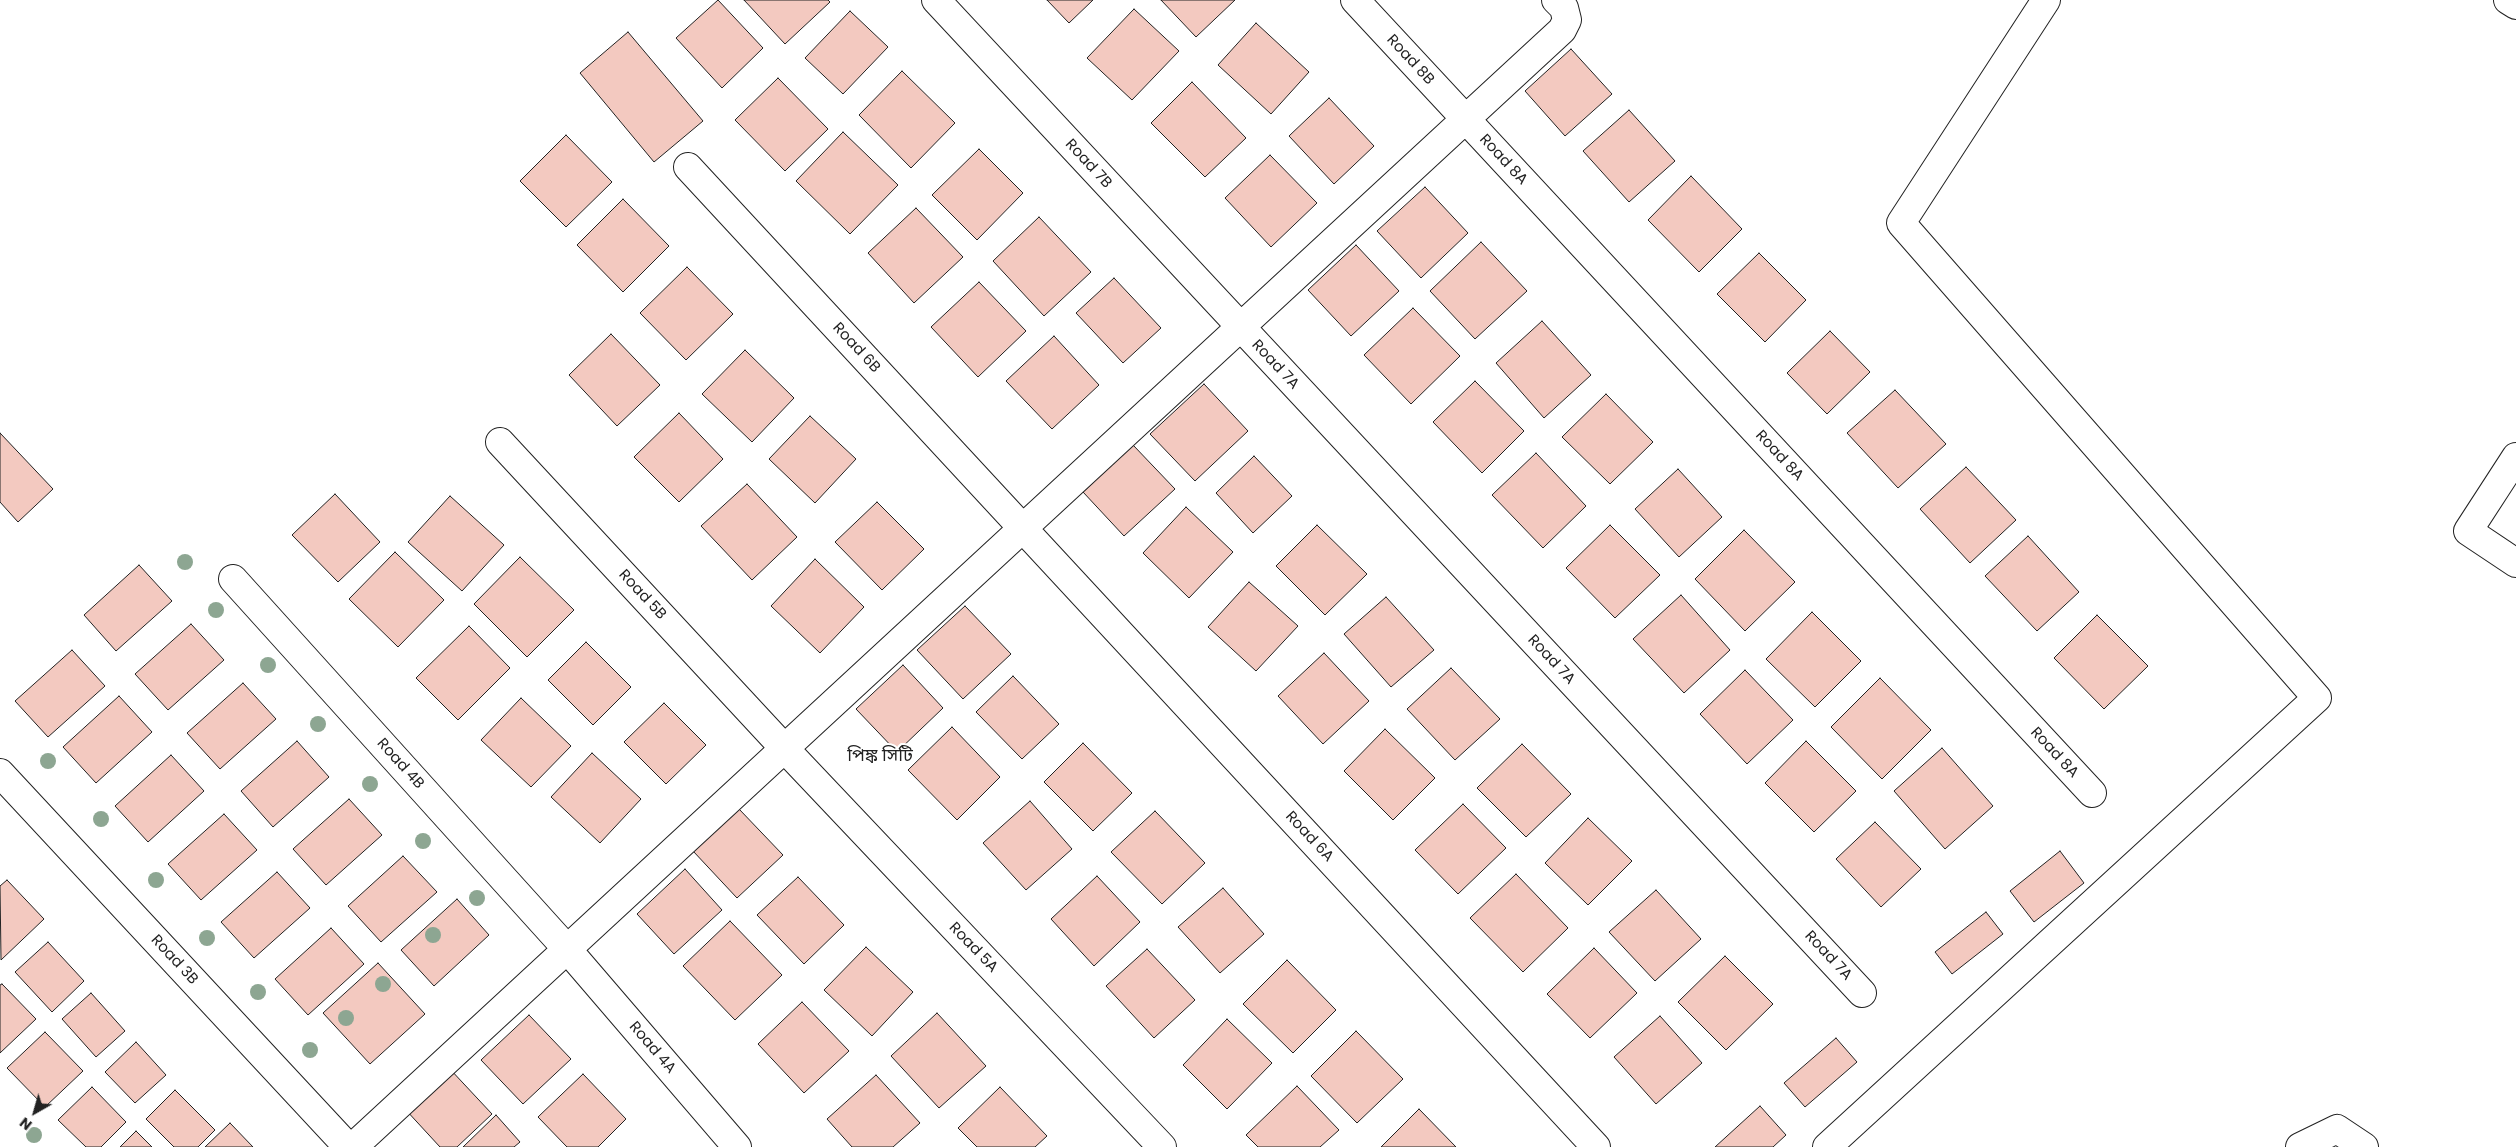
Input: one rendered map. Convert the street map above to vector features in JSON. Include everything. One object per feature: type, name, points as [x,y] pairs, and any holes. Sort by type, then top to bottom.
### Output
[{"type":"street","name":"Road 7B","points":[[936,0],[1240,328]]},
{"type":"street","name":"Road 8B","points":[[1355,0],[1465,119]]},
{"type":"street","points":[[353,1147],[1562,30],[1567,20],[1564,8],[1556,0]]},
{"type":"street","points":[[1827,1147],[2317,698],[1901,223],[2046,0]]},
{"type":"street","points":[[2508,0],[2516,5]]},
{"type":"street","name":"Road 8A","points":[[1465,119],[2092,793]]},
{"type":"street","name":"Road 6B","points":[[688,167],[1023,528]]},
{"type":"street","name":"Road 7A","points":[[1240,328],[1862,993]]},
{"type":"street","name":"Road 5B","points":[[500,442],[784,749]]},
{"type":"street","points":[[2516,456],[2468,531],[2516,563]]},
{"type":"street","name":"Road 6A","points":[[1023,528],[1596,1147]]},
{"type":"street","name":"Road 4B","points":[[233,579],[567,950]]},
{"type":"street","name":"Road 5A","points":[[784,749],[1162,1147]]},
{"type":"street","name":"Road 3B","points":[[0,773],[348,1147]]},
{"type":"street","name":"Road 4A","points":[[567,950],[737,1147]]},
{"type":"street","points":[[2300,1147],[2337,1129],[2364,1147]]},
{"type":"building","points":[[718,0],[763,48],[722,88],[676,38]]},
{"type":"building","points":[[744,0],[828,0],[830,2],[785,44]]},
{"type":"building","points":[[1047,0],[1093,0],[1069,23]]},
{"type":"building","points":[[1161,0],[1235,0],[1196,37]]},
{"type":"building","points":[[1134,9],[1179,51],[1132,100],[1087,58]]},
{"type":"building","points":[[850,11],[888,47],[843,94],[805,58]]},
{"type":"building","points":[[1256,23],[1309,72],[1271,114],[1218,65]]},
{"type":"building","points":[[628,32],[703,121],[654,162],[580,73]]},
{"type":"building","points":[[1571,49],[1612,94],[1565,136],[1525,91]]},
{"type":"building","points":[[902,71],[955,123],[911,168],[859,115]]},
{"type":"building","points":[[778,78],[828,129],[785,171],[735,120]]},
{"type":"building","points":[[1192,82],[1246,138],[1205,177],[1151,123]]},
{"type":"building","points":[[1329,98],[1374,146],[1334,184],[1289,136]]},
{"type":"building","points":[[1629,110],[1675,161],[1629,202],[1583,151]]},
{"type":"building","points":[[843,132],[898,185],[850,234],[796,181]]},
{"type":"building","points":[[566,135],[612,182],[566,227],[520,181]]},
{"type":"building","points":[[979,149],[1023,193],[977,240],[932,195]]},
{"type":"building","points":[[1270,155],[1317,203],[1271,247],[1225,198]]},
{"type":"building","points":[[1691,176],[1742,229],[1699,272],[1648,220]]},
{"type":"building","points":[[1425,187],[1468,233],[1421,278],[1377,231]]},
{"type":"building","points":[[623,199],[669,246],[623,292],[577,245]]},
{"type":"building","points":[[916,208],[963,257],[914,303],[868,253]]},
{"type":"building","points":[[1039,217],[1091,272],[1044,316],[993,261]]},
{"type":"building","points":[[1481,242],[1527,291],[1475,339],[1430,291]]},
{"type":"building","points":[[1356,245],[1399,291],[1351,336],[1308,290]]},
{"type":"building","points":[[1759,253],[1806,300],[1765,342],[1717,294]]},
{"type":"building","points":[[687,267],[733,314],[686,360],[640,313]]},
{"type":"building","points":[[1114,278],[1161,328],[1123,363],[1076,313]]},
{"type":"building","points":[[979,282],[1026,331],[978,377],[931,327]]},
{"type":"building","points":[[1413,308],[1460,356],[1411,404],[1364,355]]},
{"type":"building","points":[[1542,321],[1591,375],[1544,418],[1496,363]]},
{"type":"building","points":[[1830,331],[1870,372],[1827,414],[1787,373]]},
{"type":"building","points":[[611,334],[660,385],[617,426],[569,375]]},
{"type":"building","points":[[1054,336],[1099,385],[1052,429],[1006,381]]},
{"type":"building","points":[[745,350],[794,398],[752,442],[702,394]]},
{"type":"building","points":[[1475,381],[1524,431],[1482,473],[1433,422]]},
{"type":"building","points":[[1204,384],[1248,431],[1195,481],[1150,434]]},
{"type":"building","points":[[1895,390],[1946,444],[1898,488],[1847,433]]},
{"type":"building","points":[[1606,394],[1653,442],[1610,484],[1562,437]]},
{"type":"building","points":[[679,413],[723,459],[679,502],[634,457]]},
{"type":"building","points":[[810,416],[856,459],[815,503],[769,459]]},
{"type":"building","points":[[0,433],[53,489],[18,522],[0,502]]},
{"type":"building","points":[[1133,445],[1175,489],[1124,536],[1083,492]]},
{"type":"building","points":[[1536,453],[1586,506],[1543,548],[1492,495]]},
{"type":"building","points":[[1254,456],[1292,496],[1253,533],[1216,493]]},
{"type":"building","points":[[1966,467],[2016,520],[1970,563],[1920,509]]},
{"type":"building","points":[[1678,469],[1722,517],[1679,557],[1635,509]]},
{"type":"building","points":[[747,484],[797,537],[752,580],[701,526]]},
{"type":"building","points":[[335,494],[380,542],[338,582],[292,535]]},
{"type":"building","points":[[450,496],[504,545],[462,591],[408,542]]},
{"type":"building","points":[[877,502],[924,549],[882,590],[835,542]]},
{"type":"building","points":[[1186,507],[1233,552],[1189,598],[1143,553]]},
{"type":"building","points":[[1317,525],[1367,574],[1325,615],[1276,566]]},
{"type":"building","points":[[1610,525],[1660,575],[1615,618],[1566,568]]},
{"type":"building","points":[[1744,530],[1795,582],[1745,631],[1695,579]]},
{"type":"building","points":[[2028,536],[2079,592],[2037,631],[1985,576]]},
{"type":"building","points":[[395,552],[444,600],[398,647],[349,599]]},
{"type":"building","points":[[520,557],[574,610],[527,657],[474,604]]},
{"type":"building","points":[[815,559],[864,607],[820,653],[771,606]]},
{"type":"building","points":[[139,565],[172,601],[116,651],[84,615]]},
{"type":"building","points":[[1249,582],[1298,626],[1256,671],[1208,627]]},
{"type":"building","points":[[1681,595],[1730,650],[1684,693],[1633,639]]},
{"type":"building","points":[[1386,597],[1434,650],[1391,687],[1344,634]]},
{"type":"building","points":[[965,606],[1011,654],[963,699],[917,650]]},
{"type":"building","points":[[1812,612],[1861,661],[1815,707],[1766,659]]},
{"type":"building","points":[[2097,615],[2148,666],[2104,709],[2054,658]]},
{"type":"building","points":[[191,624],[224,660],[168,710],[135,674]]},
{"type":"building","points":[[469,626],[510,668],[458,720],[416,678]]},
{"type":"building","points":[[586,642],[631,687],[593,725],[548,680]]},
{"type":"building","points":[[72,650],[105,686],[48,737],[15,701]]},
{"type":"building","points":[[1324,653],[1369,701],[1323,744],[1278,696]]},
{"type":"building","points":[[903,665],[943,708],[897,752],[856,709]]},
{"type":"building","points":[[1451,668],[1500,719],[1455,760],[1407,709]]},
{"type":"building","points":[[1745,670],[1793,720],[1747,764],[1700,714]]},
{"type":"building","points":[[1013,676],[1059,724],[1022,759],[976,712]]},
{"type":"building","points":[[1880,678],[1931,730],[1882,779],[1831,727]]},
{"type":"building","points":[[243,683],[276,719],[220,769],[187,733]]},
{"type":"building","points":[[119,696],[152,732],[96,783],[63,747]]},
{"type":"building","points":[[521,698],[571,746],[531,787],[481,740]]},
{"type":"building","points":[[664,703],[706,745],[666,784],[624,742]]},
{"type":"building","points":[[952,727],[1000,777],[957,820],[908,770]]},
{"type":"building","points":[[1385,729],[1435,778],[1393,820],[1344,771]]},
{"type":"building","points":[[297,741],[329,777],[273,827],[241,791]]},
{"type":"building","points":[[1806,741],[1856,791],[1814,832],[1765,783]]},
{"type":"building","points":[[1083,743],[1132,793],[1093,831],[1044,782]]},
{"type":"building","points":[[1522,744],[1571,794],[1526,837],[1477,788]]},
{"type":"building","points":[[1942,748],[1993,806],[1945,849],[1894,791]]},
{"type":"building","points":[[592,753],[641,799],[600,843],[551,797]]},
{"type":"building","points":[[171,755],[204,791],[148,842],[115,806]]},
{"type":"building","points":[[349,799],[382,835],[326,885],[293,849]]},
{"type":"building","points":[[1030,801],[1072,849],[1026,890],[983,843]]},
{"type":"building","points":[[1463,804],[1506,848],[1458,894],[1415,850]]},
{"type":"building","points":[[739,809],[783,855],[737,898],[693,851]]},
{"type":"building","points":[[1155,811],[1205,863],[1162,904],[1111,852]]},
{"type":"building","points":[[224,814],[257,850],[201,900],[168,864]]},
{"type":"building","points":[[1588,818],[1632,861],[1588,905],[1545,863]]},
{"type":"building","points":[[1875,822],[1921,869],[1881,907],[1836,859]]},
{"type":"building","points":[[2060,851],[2084,883],[2034,922],[2010,891]]},
{"type":"building","points":[[403,856],[437,892],[381,942],[348,906]]},
{"type":"building","points":[[685,869],[722,910],[674,954],[637,914]]},
{"type":"building","points":[[277,872],[310,908],[254,958],[221,922]]},
{"type":"building","points":[[1516,874],[1568,928],[1523,972],[1470,918]]},
{"type":"building","points":[[1097,876],[1140,922],[1094,966],[1051,919]]},
{"type":"building","points":[[798,877],[844,925],[804,964],[757,915]]},
{"type":"building","points":[[7,880],[44,919],[1,960],[0,886]]},
{"type":"building","points":[[1223,888],[1264,934],[1220,973],[1178,927]]},
{"type":"building","points":[[1656,890],[1701,939],[1655,981],[1609,932]]},
{"type":"building","points":[[457,899],[489,935],[434,986],[401,950]]},
{"type":"building","points":[[1986,912],[2003,934],[1952,974],[1935,952]]},
{"type":"building","points":[[730,921],[782,975],[735,1020],[683,966]]},
{"type":"building","points":[[331,928],[364,964],[308,1015],[275,979]]},
{"type":"building","points":[[48,942],[84,981],[52,1012],[15,972]]},
{"type":"building","points":[[866,947],[913,992],[872,1036],[824,990]]},
{"type":"building","points":[[1594,948],[1637,993],[1590,1038],[1547,994]]},
{"type":"building","points":[[1147,949],[1195,1000],[1154,1038],[1106,986]]},
{"type":"building","points":[[1725,956],[1773,1004],[1726,1050],[1678,1002]]},
{"type":"building","points":[[1287,960],[1336,1010],[1293,1053],[1243,1004]]},
{"type":"building","points":[[378,963],[425,1014],[370,1064],[323,1013]]},
{"type":"building","points":[[2,984],[36,1019],[0,1053],[0,985]]},
{"type":"building","points":[[91,993],[125,1031],[96,1057],[62,1019]]},
{"type":"building","points":[[802,1002],[849,1051],[804,1093],[758,1044]]},
{"type":"building","points":[[937,1013],[986,1066],[939,1108],[891,1056]]},
{"type":"building","points":[[529,1015],[571,1059],[523,1104],[481,1060]]},
{"type":"building","points":[[1660,1016],[1702,1063],[1656,1104],[1614,1057]]},
{"type":"building","points":[[1227,1019],[1272,1063],[1227,1109],[1183,1065]]},
{"type":"building","points":[[1356,1031],[1403,1079],[1357,1123],[1311,1076]]},
{"type":"building","points":[[45,1032],[83,1071],[45,1107],[7,1068]]},
{"type":"building","points":[[1836,1038],[1857,1062],[1805,1107],[1784,1083]]},
{"type":"building","points":[[136,1042],[166,1075],[135,1103],[105,1072]]},
{"type":"building","points":[[449,1068],[492,1114],[457,1147],[440,1147],[405,1109]]},
{"type":"building","points":[[583,1074],[626,1119],[598,1147],[567,1147],[538,1117]]},
{"type":"building","points":[[876,1075],[920,1123],[893,1147],[852,1147],[827,1119]]},
{"type":"building","points":[[1297,1086],[1339,1130],[1320,1147],[1258,1147],[1246,1135]]},
{"type":"building","points":[[92,1087],[126,1122],[101,1147],[86,1147],[58,1120]]},
{"type":"building","points":[[1000,1087],[1047,1136],[1035,1147],[977,1147],[958,1128]]},
{"type":"building","points":[[175,1090],[215,1130],[198,1147],[174,1147],[146,1119]]},
{"type":"building","points":[[1760,1106],[1786,1135],[1773,1147],[1715,1147]]},
{"type":"building","points":[[1419,1109],[1456,1147],[1381,1147]]},
{"type":"building","points":[[496,1115],[520,1142],[514,1147],[463,1147]]},
{"type":"building","points":[[230,1123],[253,1147],[205,1147]]},
{"type":"building","points":[[136,1131],[152,1147],[120,1147]]},
{"type":"district","name":"পিঙ্ক সিটি","points":[[880,756]]}]
